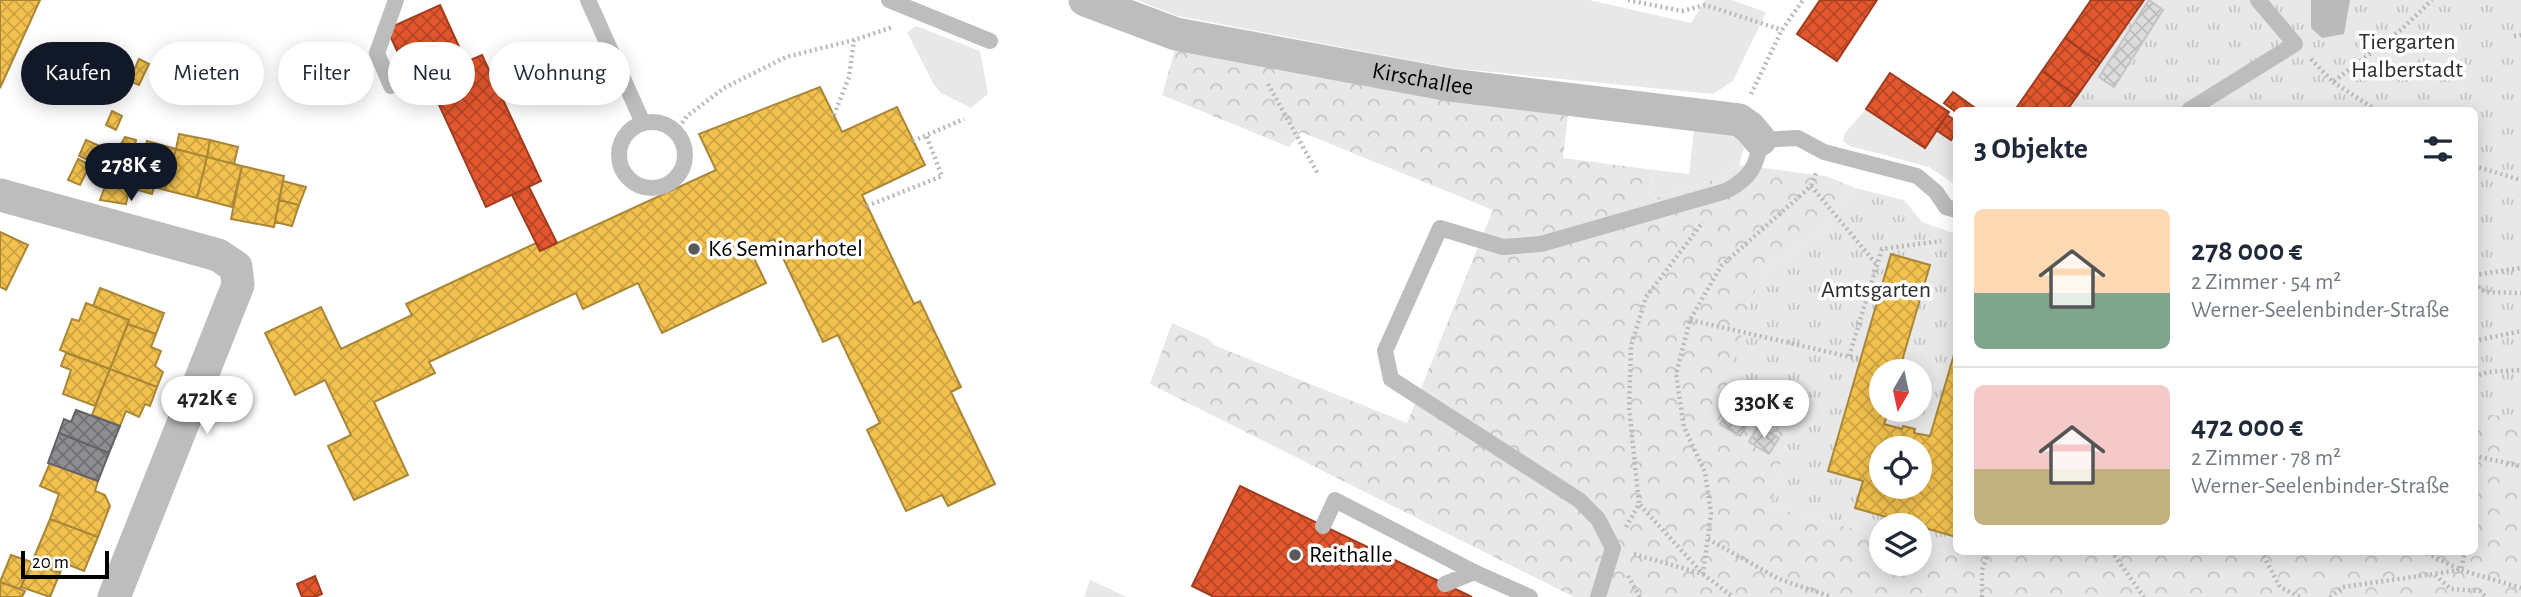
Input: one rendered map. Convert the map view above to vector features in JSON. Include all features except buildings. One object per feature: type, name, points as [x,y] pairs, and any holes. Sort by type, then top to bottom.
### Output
[{"type":"street","name":"Kirschallee","points":[[1085,0],[1176,34],[1450,85],[1749,130]]},
{"type":"street","points":[[0,195],[218,255],[236,267],[238,285],[114,597]]},
{"type":"lane","points":[[388,79],[377,53],[396,0]]},
{"type":"lane","points":[[588,0],[643,123]]},
{"type":"lane","points":[[889,0],[990,41]]},
{"type":"lane","points":[[2194,107],[2295,44],[2258,0]]},
{"type":"lane","points":[[643,123],[661,123],[676,132],[685,153],[678,182],[648,188],[628,178],[618,157],[624,135],[643,123]]},
{"type":"lane","points":[[1749,130],[1798,138],[1824,152],[1917,176],[1936,192],[1946,207],[1953,209]]},
{"type":"lane","points":[[1598,597],[1613,548],[1598,519],[1579,500],[1391,379],[1385,351],[1440,228],[1503,247],[1541,244],[1726,191],[1739,184],[1753,171],[1759,155],[1749,130]]},
{"type":"lane","points":[[1323,526],[1335,500],[1475,572],[1530,597]]},
{"type":"lane","points":[[1445,584],[1475,572]]},
{"type":"path","points":[[1628,0],[1682,11],[1706,2],[1782,30]]},
{"type":"path","points":[[1749,130],[1782,30],[1803,0]]},
{"type":"path","points":[[2333,82],[2402,29],[2432,0]]},
{"type":"path","points":[[676,132],[687,116],[723,88],[786,57],[855,40],[893,27]]},
{"type":"path","points":[[2514,36],[2521,35]]},
{"type":"path","points":[[834,115],[849,77],[855,40]]},
{"type":"path","points":[[2295,44],[2333,82],[2371,107]]},
{"type":"path","points":[[1247,46],[1318,174]]},
{"type":"path","points":[[913,141],[964,119]]},
{"type":"path","points":[[867,206],[942,176],[926,135]]},
{"type":"path","points":[[1703,574],[1711,513],[1705,471],[1684,426],[1676,374],[1690,320],[1721,265],[1811,186],[1824,152]]},
{"type":"path","points":[[2478,167],[2521,180]]},
{"type":"path","points":[[1811,186],[1877,265]]},
{"type":"path","points":[[1703,574],[1613,548],[1639,504],[1629,407],[1631,346],[1646,297],[1726,191]]},
{"type":"path","points":[[1849,356],[1882,249],[1941,241]]},
{"type":"path","points":[[2478,274],[2521,268]]},
{"type":"path","points":[[2478,286],[2485,292],[2521,293]]},
{"type":"path","points":[[1690,320],[1859,359]]},
{"type":"path","points":[[2478,340],[2521,331]]},
{"type":"path","points":[[2478,376],[2488,372],[2521,370]]},
{"type":"path","points":[[2478,457],[2521,466]]},
{"type":"path","points":[[1639,504],[1703,574],[1734,597]]},
{"type":"path","points":[[1708,539],[1779,579],[1832,597]]},
{"type":"path","points":[[1982,597],[1982,570],[1988,555]]},
{"type":"path","points":[[2114,555],[2144,597]]},
{"type":"path","points":[[2263,555],[2280,587],[2300,597]]},
{"type":"path","points":[[2430,555],[2461,570],[2521,588]]},
{"type":"path","points":[[2461,570],[2464,555]]},
{"type":"path","points":[[2330,597],[2343,587],[2461,570]]},
{"type":"path","points":[[2434,574],[2451,589],[2480,591],[2486,597]]},
{"type":"green space","points":[[1137,0],[1589,0],[1691,23],[1705,0],[1731,0],[1766,12],[1733,81],[1713,94],[1452,68],[1178,16]]},
{"type":"green space","points":[[2144,0],[2521,0],[2521,597],[1574,597],[1150,384],[1172,323],[1208,339],[1214,345],[1407,423],[1493,210],[1301,132],[1289,147],[1162,95],[1176,46],[1568,116],[1563,158],[1654,170],[1648,200],[1719,178],[1739,165],[1826,176],[1855,188],[1821,230],[1760,274],[1787,436],[1771,507],[1869,533],[1869,576],[1932,576],[1932,549],[1974,560],[1976,555],[2478,555],[2478,107],[2069,107]]},
{"type":"green space","name":"Tiergarten Halberstadt","points":[[2144,0],[2521,0],[2521,417],[2478,414],[2478,107],[2069,107]]},
{"type":"green space","points":[[916,26],[980,51],[988,94],[971,108],[941,93],[933,83],[907,32]]},
{"type":"green space","points":[[1866,109],[1924,148],[1936,130],[1951,140],[1953,137],[1953,183],[1929,167],[1850,146],[1843,141],[1845,133]]},
{"type":"green space","points":[[1694,131],[1737,137],[1744,148],[1739,165],[1719,178],[1648,200],[1654,170],[1689,174]]},
{"type":"green space","name":"Amtsgarten","points":[[1855,188],[1904,200],[1922,222],[1953,233],[1953,555],[1932,549],[1932,513],[1869,513],[1869,533],[1771,507],[1787,436],[1724,395],[1760,274],[1821,230]]},
{"type":"green space","name":"Amtsgarten","points":[[1955,555],[1975,555],[1974,560]]},
{"type":"green space","points":[[1090,580],[1127,597],[1084,597]]},
{"type":"shaded area","points":[[2311,0],[2350,0],[2344,34],[2322,38],[2311,28]]},
{"type":"place","name":"K6 Seminarhotel","points":[[694,249]]},
{"type":"place","name":"Reithalle","points":[[1295,555]]}]
